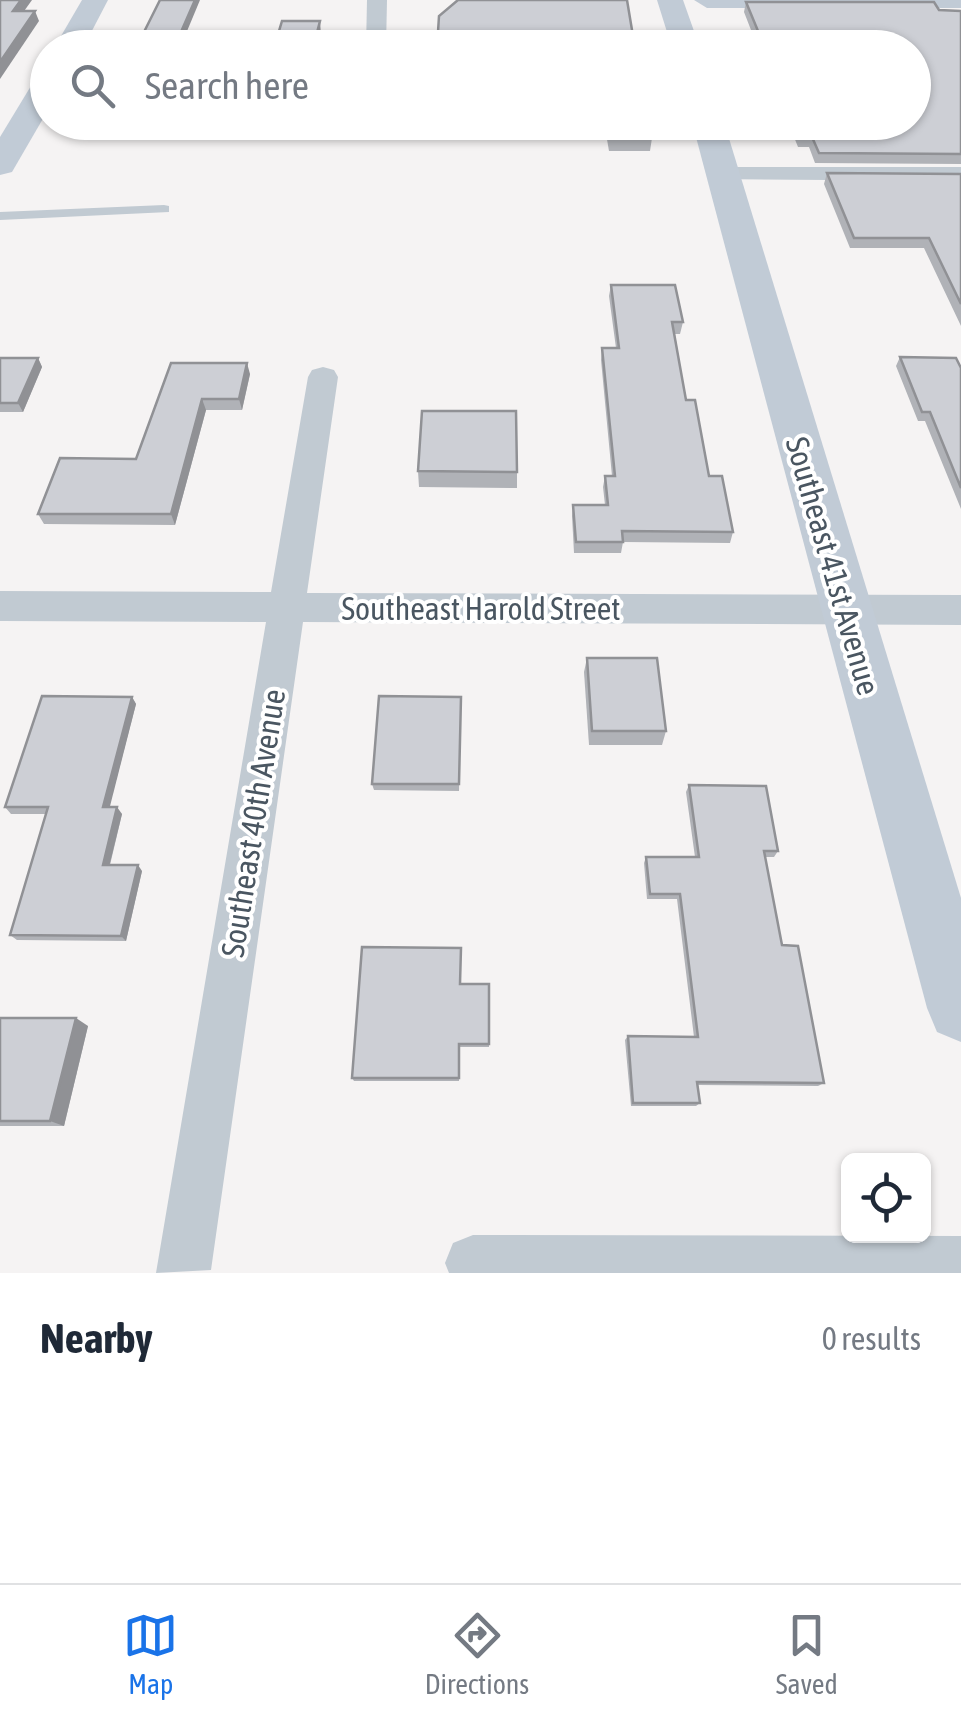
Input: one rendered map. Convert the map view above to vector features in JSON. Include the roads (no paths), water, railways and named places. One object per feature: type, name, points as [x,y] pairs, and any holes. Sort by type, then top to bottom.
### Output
[{"type":"street","points":[[78,30],[95,0]]},
{"type":"street","points":[[376,30],[377,0]]},
{"type":"street","points":[[670,0],[680,30]]},
{"type":"street","points":[[707,0],[959,0]]},
{"type":"street","points":[[0,164],[30,113]]},
{"type":"street","name":"Southeast 41st Avenue","points":[[713,140],[961,1008]]},
{"type":"street","points":[[722,174],[961,174]]},
{"type":"street","name":"Southeast 40th Avenue","points":[[183,1270],[323,376]]},
{"type":"street","name":"Southeast Harold Street","points":[[0,606],[961,610]]},
{"type":"street","points":[[473,1262],[961,1264]]},
{"type":"lane","points":[[0,216],[164,209]]}]
